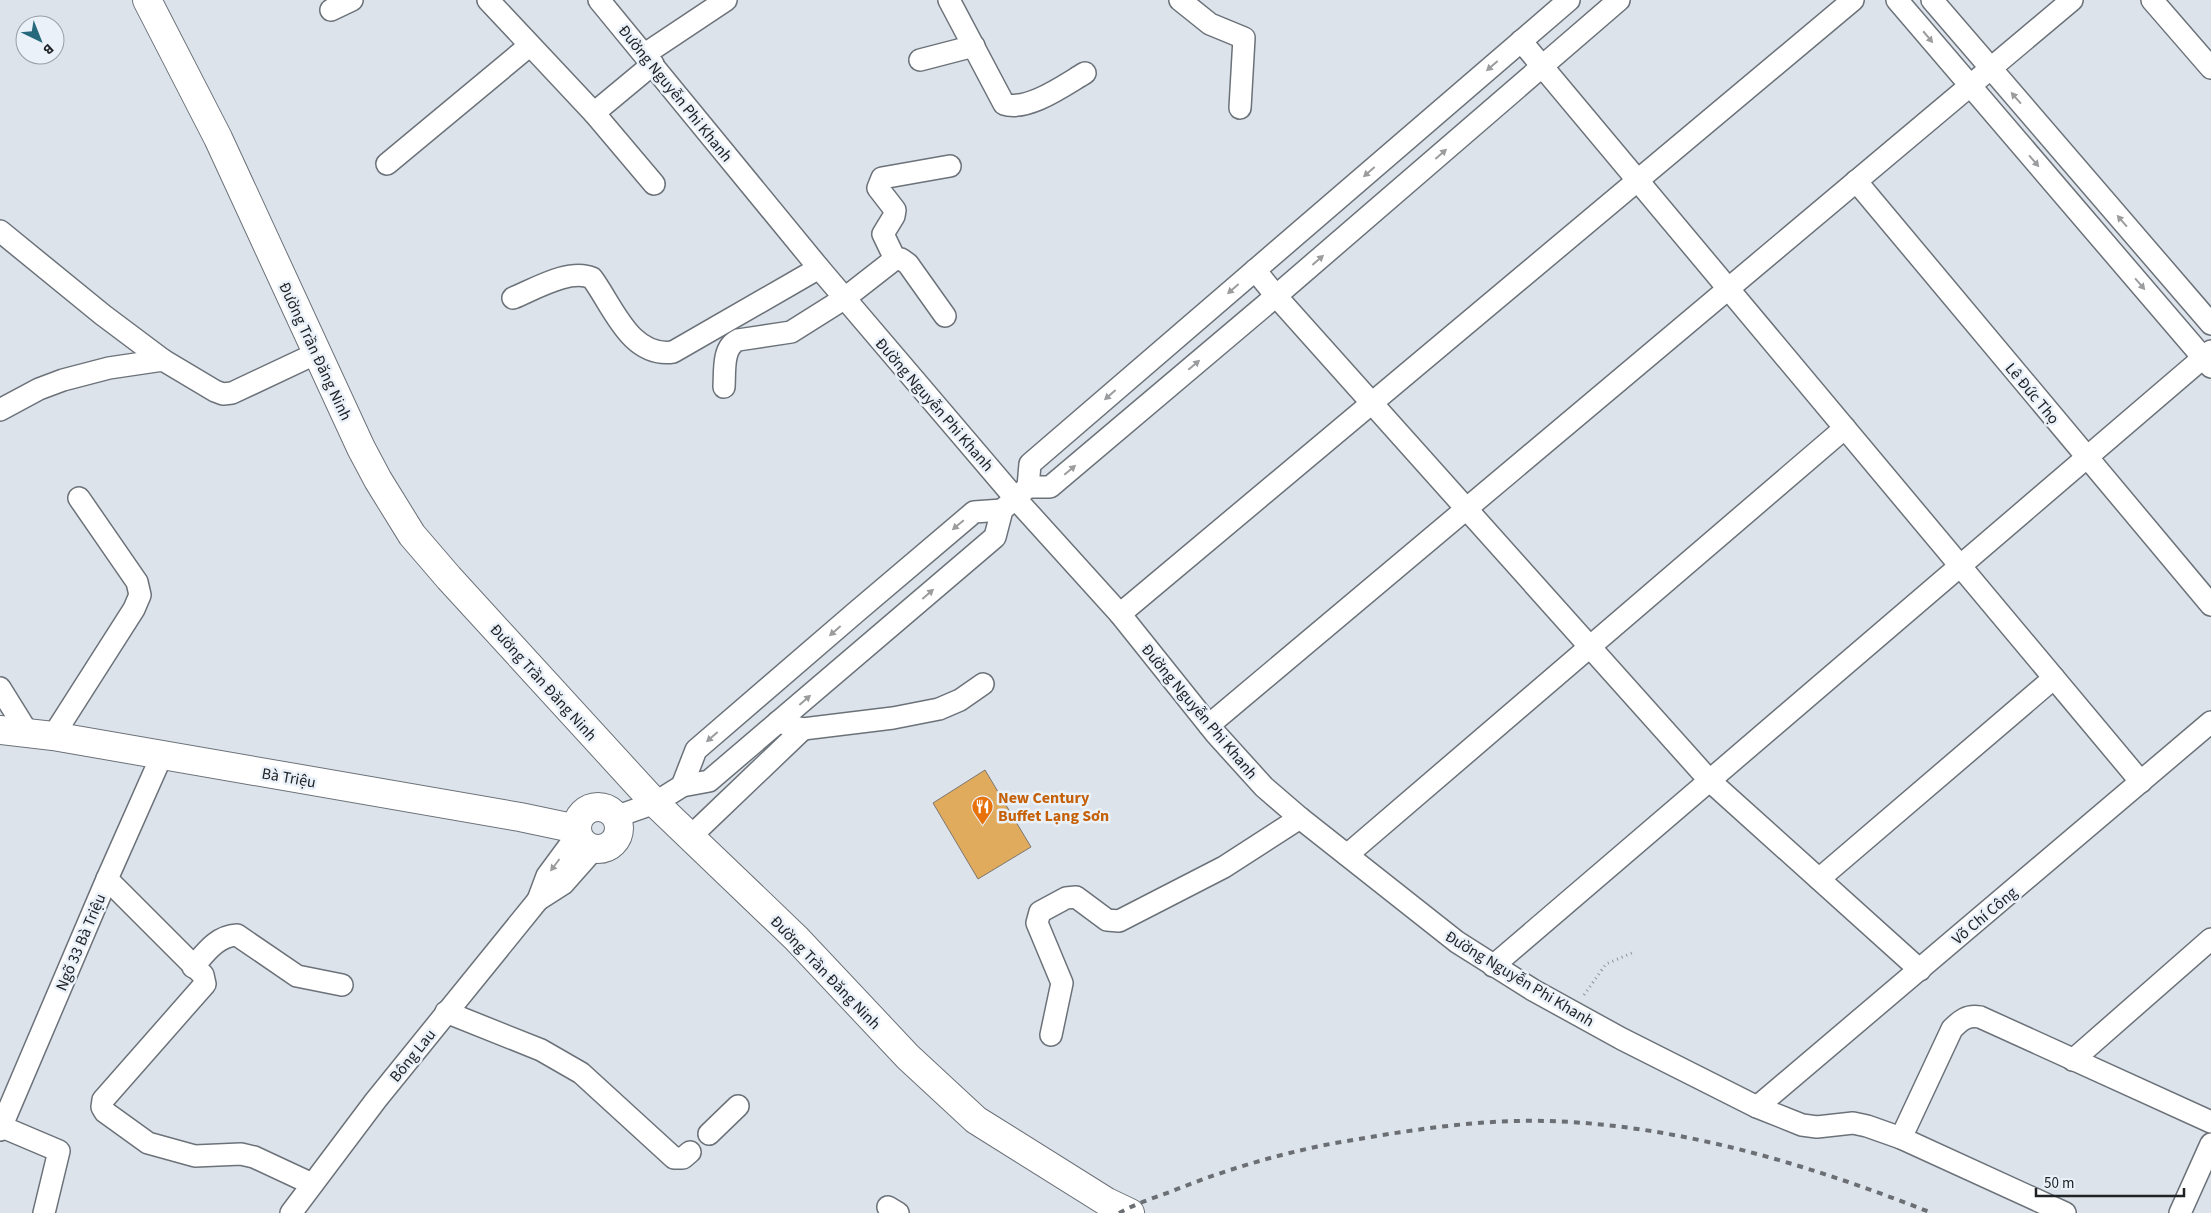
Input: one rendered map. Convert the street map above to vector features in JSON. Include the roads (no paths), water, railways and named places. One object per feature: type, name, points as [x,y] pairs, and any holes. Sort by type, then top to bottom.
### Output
[{"type":"main road","name":"Đường Trần Đăng Ninh","points":[[147,0],[218,138],[316,353],[378,480],[412,534],[655,802],[796,938],[941,1090],[976,1120],[1110,1210]]},
{"type":"main road","name":"Bà Triệu","points":[[0,730],[162,755],[510,815],[583,837]]},
{"type":"main road","points":[[583,837],[578,822],[588,810],[603,808],[616,816]]},
{"type":"street","points":[[331,10],[352,0]]},
{"type":"street","points":[[488,0],[529,46],[594,113],[654,184]]},
{"type":"street","name":"Đường Nguyễn Phi Khanh","points":[[599,0],[819,268],[1015,498],[1120,614],[1246,769],[1300,818],[1430,922],[1493,966],[1572,1012],[1757,1107],[1802,1125],[1816,1127],[1853,1123],[1901,1138],[2065,1213]]},
{"type":"street","points":[[594,113],[649,59],[726,0]]},
{"type":"street","points":[[949,0],[1000,99],[1008,105],[1036,100],[1085,73]]},
{"type":"street","points":[[1180,0],[1210,24],[1244,38],[1240,108]]},
{"type":"street","points":[[616,816],[655,802],[682,786],[709,781],[995,537],[1030,464],[1569,0]]},
{"type":"street","points":[[682,786],[696,750],[974,512],[1050,487],[1276,296],[1620,0]]},
{"type":"street","points":[[1120,614],[1853,0]]},
{"type":"street","points":[[1493,966],[2087,458],[2208,359],[1897,0]]},
{"type":"street","points":[[1932,0],[2211,324]]},
{"type":"street","points":[[1209,725],[2072,0]]},
{"type":"street","points":[[2152,0],[2211,68]]},
{"type":"street","points":[[1521,41],[2141,782]]},
{"type":"street","points":[[387,164],[529,46]]},
{"type":"street","points":[[920,60],[974,46]]},
{"type":"street","points":[[895,259],[883,238],[883,234],[894,216],[895,210],[878,188],[879,182],[882,178],[950,166]]},
{"type":"street","name":"Lê Đức Thọ","points":[[1856,181],[2211,606]]},
{"type":"street","points":[[0,231],[103,315],[163,360],[223,394],[232,393],[316,353]]},
{"type":"street","points":[[724,387],[727,350],[732,343],[738,340],[791,332],[845,298],[895,259],[901,259],[908,264],[945,316]]},
{"type":"street","points":[[513,298],[574,274],[585,275],[592,278],[632,337],[654,352],[664,353],[673,352],[819,268]]},
{"type":"street","points":[[1255,270],[1276,296],[1710,781],[1920,970]]},
{"type":"street","points":[[0,410],[39,388],[63,380],[117,366],[163,360]]},
{"type":"street","points":[[1348,855],[1845,428]]},
{"type":"street","points":[[0,688],[41,735],[134,609],[140,595],[138,582],[79,498]]},
{"type":"street","points":[[1819,879],[2054,678]]},
{"type":"street","points":[[778,722],[803,729],[856,723],[939,709],[960,700],[983,684]]},
{"type":"street","name":"Võ Chí Công","points":[[1757,1107],[2211,722]]},
{"type":"street","points":[[690,837],[803,729]]},
{"type":"street","name":"Ngõ 33 Bà Triệu","points":[[1,1127],[162,755]]},
{"type":"street","points":[[1051,1035],[1062,983],[1037,923],[1040,912],[1066,898],[1076,898],[1107,920],[1119,921],[1224,867],[1300,818]]},
{"type":"street","name":"Bông Lau","points":[[291,1213],[446,1012],[538,900],[547,876],[583,837]]},
{"type":"street","points":[[107,879],[205,978],[204,987],[103,1100],[104,1109],[148,1143],[195,1156],[241,1154],[254,1157],[312,1184]]},
{"type":"street","points":[[193,967],[217,941],[229,935],[237,935],[297,976],[342,984]]},
{"type":"street","points":[[2073,1060],[2211,939]]},
{"type":"street","points":[[446,1012],[541,1050],[562,1061],[597,1086],[674,1158],[683,1158],[690,1152]]},
{"type":"street","points":[[1901,1138],[1952,1029],[1964,1018],[1980,1017],[2211,1122]]},
{"type":"street","points":[[709,1134],[738,1106]]},
{"type":"street","points":[[1,1127],[59,1150],[44,1213]]},
{"type":"street","points":[[2180,1213],[2211,1144]]},
{"type":"railway","points":[[1119,1213],[1144,1201],[1231,1170],[1314,1147],[1441,1127],[1521,1121],[1597,1124],[1647,1130],[1695,1139],[1744,1150],[1792,1164],[1886,1195],[1932,1213]]},
{"type":"place","name":"New Century Buffet Lạng Sơn","points":[[982,825]]}]
